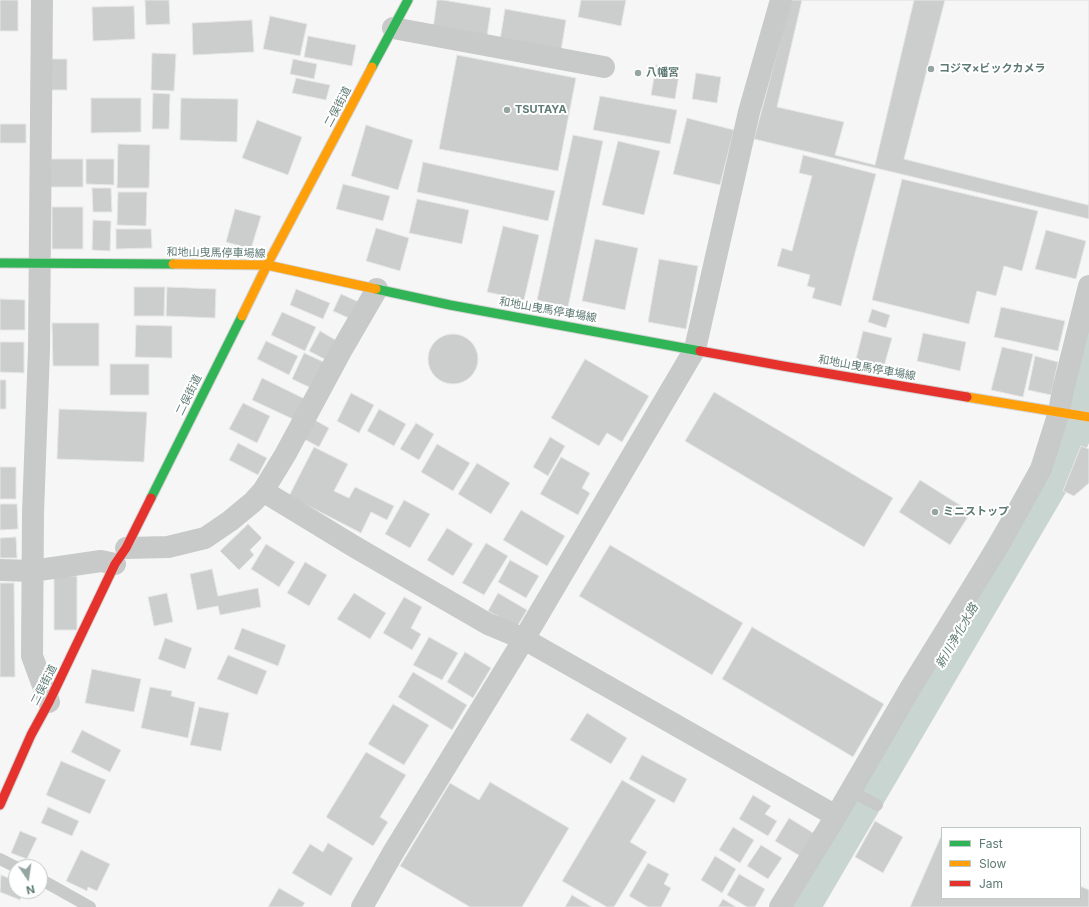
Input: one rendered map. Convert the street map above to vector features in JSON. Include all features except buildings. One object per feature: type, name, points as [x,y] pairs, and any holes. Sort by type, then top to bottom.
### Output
[{"type":"main road","name":"二俣街道","points":[[0,805],[31,734],[49,702],[267,265],[408,0]]},
{"type":"main road","name":"和地山曳馬停車場線","points":[[0,262],[267,265],[450,305],[783,366],[1089,417]]},
{"type":"street","points":[[42,0],[39,350],[33,513],[32,656],[49,702]]},
{"type":"street","points":[[362,907],[394,851],[524,638],[695,349],[749,112],[781,0]]},
{"type":"street","points":[[393,28],[604,67]]},
{"type":"street","points":[[780,907],[836,816],[911,687],[1000,543],[1041,469],[1069,414],[1063,390],[1089,286]]},
{"type":"street","points":[[0,570],[32,571],[101,561],[168,547],[205,538],[230,521],[253,502],[263,490],[285,455],[341,351],[377,289]]},
{"type":"street","points":[[263,490],[355,547],[488,624],[524,638],[836,816]]},
{"type":"lane","points":[[851,790],[876,805]]},
{"type":"lane","points":[[48,883],[90,907]]},
{"type":"waterway","name":"新川浄化水路","points":[[798,907],[1046,484],[1069,435],[1089,353]]},
{"type":"traffic: fast","points":[[372,67],[408,0]]},
{"type":"traffic: fast","points":[[0,263],[173,264]]},
{"type":"traffic: fast","points":[[376,289],[450,305],[700,351]]},
{"type":"traffic: fast","points":[[151,498],[242,316]]},
{"type":"traffic: slow","points":[[242,316],[267,265],[372,67]]},
{"type":"traffic: slow","points":[[173,264],[267,265],[376,289]]},
{"type":"traffic: slow","points":[[967,397],[1089,417]]},
{"type":"traffic: jam","points":[[700,351],[967,397]]},
{"type":"traffic: jam","points":[[0,805],[31,735],[49,702],[115,564],[126,548],[151,498]]},
{"type":"place","name":"コジマ×ビックカメラ","points":[[931,69]]},
{"type":"place","name":"八幡宮","points":[[638,73]]},
{"type":"place","name":"TSUTAYA","points":[[507,110]]},
{"type":"place","name":"ミニストップ","points":[[935,512]]}]
